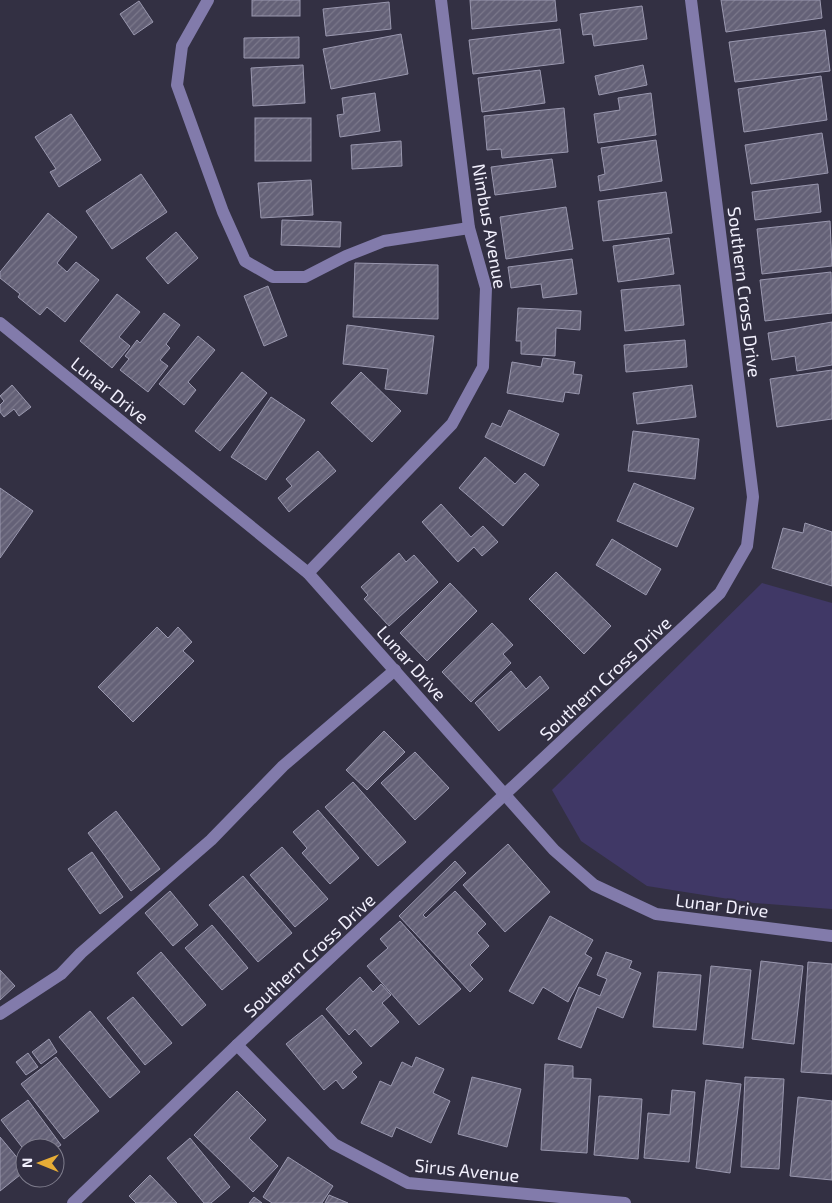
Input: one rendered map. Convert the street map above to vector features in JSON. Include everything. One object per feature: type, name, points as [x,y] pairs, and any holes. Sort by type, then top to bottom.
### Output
[{"type":"street","points":[[208,0],[182,46],[177,86],[223,212],[245,261],[273,278],[305,277],[346,256],[384,241],[469,228]]},
{"type":"street","name":"Nimbus Avenue","points":[[308,573],[452,424],[483,367],[486,288],[469,228],[441,0]]},
{"type":"street","name":"Southern Cross Drive","points":[[73,1203],[237,1045],[720,593],[746,546],[753,497],[691,0]]},
{"type":"street","name":"Lunar Drive","points":[[0,323],[308,573],[554,850],[594,885],[656,914],[832,936]]},
{"type":"street","points":[[0,1014],[60,974],[81,952],[211,840],[283,766],[395,670]]},
{"type":"street","name":"Sirus Avenue","points":[[237,1045],[334,1144],[408,1183],[625,1203]]},
{"type":"shaded area","points":[[762,583],[832,603],[832,909],[754,903],[647,886],[581,841],[552,790]]},
{"type":"building","points":[[252,0],[300,0],[300,16],[252,16]]},
{"type":"building","points":[[470,0],[555,0],[557,21],[472,29]]},
{"type":"building","points":[[721,0],[820,0],[822,18],[726,32]]},
{"type":"building","points":[[139,1],[153,22],[134,35],[120,14]]},
{"type":"building","points":[[389,2],[391,29],[326,36],[323,9]]},
{"type":"building","points":[[642,6],[647,39],[594,46],[592,34],[583,35],[580,14]]},
{"type":"building","points":[[560,29],[564,63],[473,74],[469,40]]},
{"type":"building","points":[[825,30],[830,71],[735,82],[729,42]]},
{"type":"building","points":[[401,34],[408,74],[331,89],[323,49]]},
{"type":"building","points":[[299,37],[299,58],[244,58],[244,38]]},
{"type":"building","points":[[303,65],[305,103],[253,106],[251,68]]},
{"type":"building","points":[[643,65],[647,85],[599,95],[595,76]]},
{"type":"building","points":[[540,70],[545,103],[482,112],[478,78]]},
{"type":"building","points":[[821,76],[827,120],[744,132],[738,89]]},
{"type":"building","points":[[375,93],[380,131],[340,137],[337,115],[344,114],[342,98]]},
{"type":"building","points":[[651,93],[656,135],[598,143],[594,114],[620,110],[618,98]]},
{"type":"building","points":[[564,108],[568,152],[502,158],[501,149],[487,150],[484,116]]},
{"type":"building","points":[[71,114],[101,160],[59,187],[50,172],[56,169],[35,137]]},
{"type":"building","points":[[255,118],[311,118],[311,161],[255,161]]},
{"type":"building","points":[[822,133],[828,173],[751,184],[745,145]]},
{"type":"building","points":[[656,140],[662,181],[600,191],[598,176],[605,174],[601,148]]},
{"type":"building","points":[[401,141],[402,166],[352,169],[351,145]]},
{"type":"building","points":[[552,159],[556,187],[495,195],[491,167]]},
{"type":"building","points":[[141,174],[167,212],[112,249],[86,211]]},
{"type":"building","points":[[311,180],[313,215],[261,218],[258,183]]},
{"type":"building","points":[[818,184],[821,212],[755,220],[752,192]]},
{"type":"building","points":[[666,192],[672,233],[603,241],[598,201]]},
{"type":"building","points":[[566,207],[573,249],[506,259],[500,217]]},
{"type":"building","points":[[48,213],[77,237],[57,263],[67,272],[76,262],[99,280],[65,322],[47,307],[40,315],[18,297],[20,294],[0,278],[0,272]]},
{"type":"building","points":[[282,220],[341,222],[340,247],[281,245]]},
{"type":"building","points":[[830,221],[832,266],[762,274],[757,229]]},
{"type":"building","points":[[176,232],[198,258],[168,284],[146,258]]},
{"type":"building","points":[[669,238],[674,274],[618,282],[613,246]]},
{"type":"building","points":[[572,259],[577,294],[543,298],[541,284],[511,288],[508,267]]},
{"type":"building","points":[[355,263],[438,265],[438,319],[353,317]]},
{"type":"building","points":[[831,272],[832,313],[765,321],[760,280]]},
{"type":"building","points":[[680,285],[684,325],[625,331],[621,290]]},
{"type":"building","points":[[268,286],[287,336],[264,346],[244,296]]},
{"type":"building","points":[[117,294],[140,312],[119,337],[130,346],[112,368],[80,341]]},
{"type":"building","points":[[518,308],[581,311],[580,330],[556,328],[555,356],[521,354],[521,341],[516,341]]},
{"type":"building","points":[[164,313],[180,325],[166,344],[170,348],[160,360],[168,366],[148,392],[120,370],[129,359],[125,356],[137,340],[140,343]]},
{"type":"building","points":[[832,322],[832,365],[797,371],[795,356],[772,360],[768,333]]},
{"type":"building","points":[[347,325],[434,336],[427,394],[385,389],[388,369],[343,364]]},
{"type":"building","points":[[198,336],[215,350],[188,382],[196,390],[184,405],[159,384]]},
{"type":"building","points":[[685,340],[687,367],[626,372],[624,345]]},
{"type":"building","points":[[543,358],[575,362],[573,374],[582,375],[579,394],[565,392],[563,402],[507,393],[512,362],[541,367]]},
{"type":"building","points":[[832,370],[832,419],[777,427],[770,379]]},
{"type":"building","points":[[242,372],[267,393],[220,451],[195,431]]},
{"type":"building","points":[[361,372],[401,411],[372,442],[331,403]]},
{"type":"building","points":[[12,385],[31,407],[19,416],[14,409],[4,417],[0,412],[0,405],[4,401],[0,396]]},
{"type":"building","points":[[692,385],[696,417],[637,424],[633,393]]},
{"type":"building","points":[[271,397],[305,420],[266,480],[231,457]]},
{"type":"building","points":[[509,410],[559,434],[544,466],[485,437],[492,423],[501,427]]},
{"type":"building","points":[[633,431],[699,439],[695,479],[628,471]]},
{"type":"building","points":[[318,451],[336,471],[289,512],[278,498],[292,486],[286,479]]},
{"type":"building","points":[[485,457],[515,484],[525,473],[539,485],[503,526],[459,488]]},
{"type":"building","points":[[634,483],[694,508],[677,547],[617,521]]},
{"type":"building","points":[[0,488],[33,511],[0,558]]},
{"type":"building","points":[[441,504],[471,537],[483,526],[498,542],[482,556],[474,547],[458,562],[422,522]]},
{"type":"building","points":[[805,523],[832,532],[832,586],[772,568],[783,528],[803,533]]},
{"type":"building","points":[[612,539],[661,569],[646,595],[596,565]]},
{"type":"building","points":[[399,553],[406,562],[414,555],[438,582],[389,626],[364,599],[368,595],[361,587]]},
{"type":"building","points":[[556,572],[611,626],[584,654],[529,599]]},
{"type":"building","points":[[450,583],[477,611],[427,661],[400,633]]},
{"type":"building","points":[[492,623],[513,645],[503,654],[511,663],[471,702],[442,672]]},
{"type":"building","points":[[157,627],[168,638],[178,627],[192,642],[183,651],[194,661],[133,722],[98,687]]},
{"type":"building","points":[[511,671],[526,689],[540,676],[549,688],[499,731],[475,703]]},
{"type":"building","points":[[384,731],[405,752],[367,790],[346,770]]},
{"type":"building","points":[[415,752],[449,788],[415,820],[381,783]]},
{"type":"building","points":[[353,782],[406,842],[378,866],[325,807]]},
{"type":"building","points":[[318,810],[359,858],[330,884],[302,853],[307,848],[293,832]]},
{"type":"building","points":[[116,811],[160,869],[131,891],[88,833]]},
{"type":"building","points":[[508,844],[550,892],[505,932],[463,885]]},
{"type":"building","points":[[282,847],[328,899],[295,927],[250,875]]},
{"type":"building","points":[[92,852],[123,897],[100,914],[68,869]]},
{"type":"building","points":[[455,861],[466,873],[423,915],[426,918],[455,891],[486,924],[477,933],[489,946],[470,965],[483,979],[470,992],[399,916]]},
{"type":"building","points":[[243,876],[292,933],[258,962],[209,905]]},
{"type":"building","points":[[170,891],[198,925],[173,946],[145,913]]},
{"type":"building","points":[[550,916],[593,940],[585,954],[592,958],[568,1002],[543,987],[533,1004],[509,991]]},
{"type":"building","points":[[400,921],[461,989],[419,1025],[367,966],[388,948],[380,939]]},
{"type":"building","points":[[212,925],[248,968],[222,990],[185,948]]},
{"type":"building","points":[[161,952],[206,1005],[182,1026],[137,973]]},
{"type":"building","points":[[606,952],[632,961],[629,968],[641,973],[623,1018],[597,1007],[581,1048],[558,1039],[579,987],[600,996],[607,979],[597,975]]},
{"type":"building","points":[[761,961],[803,966],[794,1044],[752,1039]]},
{"type":"building","points":[[808,962],[832,964],[832,1074],[801,1072]]},
{"type":"building","points":[[711,966],[751,970],[743,1048],[703,1044]]},
{"type":"building","points":[[0,970],[15,986],[0,1000]]},
{"type":"building","points":[[658,972],[701,975],[696,1030],[653,1027]]},
{"type":"building","points":[[360,977],[373,992],[381,984],[391,995],[382,1003],[399,1022],[371,1047],[355,1029],[349,1035],[326,1009]]},
{"type":"building","points":[[133,997],[172,1043],[145,1065],[107,1018]]},
{"type":"building","points":[[90,1011],[140,1072],[110,1098],[59,1037]]},
{"type":"building","points":[[322,1015],[362,1063],[352,1072],[357,1077],[343,1089],[336,1080],[324,1090],[286,1044]]},
{"type":"building","points":[[49,1039],[57,1052],[41,1064],[32,1052]]},
{"type":"building","points":[[28,1053],[38,1067],[26,1075],[16,1062]]},
{"type":"building","points":[[56,1057],[99,1111],[63,1138],[21,1084]]},
{"type":"building","points":[[416,1057],[444,1069],[433,1093],[450,1101],[431,1143],[396,1127],[392,1137],[361,1123],[380,1081],[391,1086],[402,1062],[412,1067]]},
{"type":"building","points":[[545,1064],[573,1066],[573,1078],[591,1079],[587,1153],[541,1150]]},
{"type":"building","points":[[472,1077],[521,1089],[507,1147],[458,1134]]},
{"type":"building","points":[[745,1077],[784,1079],[779,1169],[741,1167]]},
{"type":"building","points":[[706,1080],[741,1084],[730,1173],[696,1168]]},
{"type":"building","points":[[672,1090],[695,1092],[689,1162],[644,1158],[648,1113],[670,1115]]},
{"type":"building","points":[[237,1091],[266,1120],[249,1138],[278,1166],[253,1192],[194,1135]]},
{"type":"building","points":[[599,1096],[642,1099],[638,1159],[594,1155]]},
{"type":"building","points":[[798,1097],[832,1101],[832,1180],[790,1176]]},
{"type":"building","points":[[28,1100],[56,1138],[15,1138],[1,1120]]},
{"type":"building","points":[[0,1137],[15,1155],[15,1179],[0,1191]]},
{"type":"building","points":[[190,1138],[230,1187],[211,1203],[204,1203],[167,1158]]},
{"type":"building","points":[[288,1157],[333,1186],[322,1203],[272,1203],[263,1197]]},
{"type":"building","points":[[150,1175],[177,1203],[136,1203],[129,1196]]},
{"type":"building","points":[[329,1195],[348,1203],[325,1203]]},
{"type":"building","points":[[254,1197],[262,1203],[249,1203]]}]
